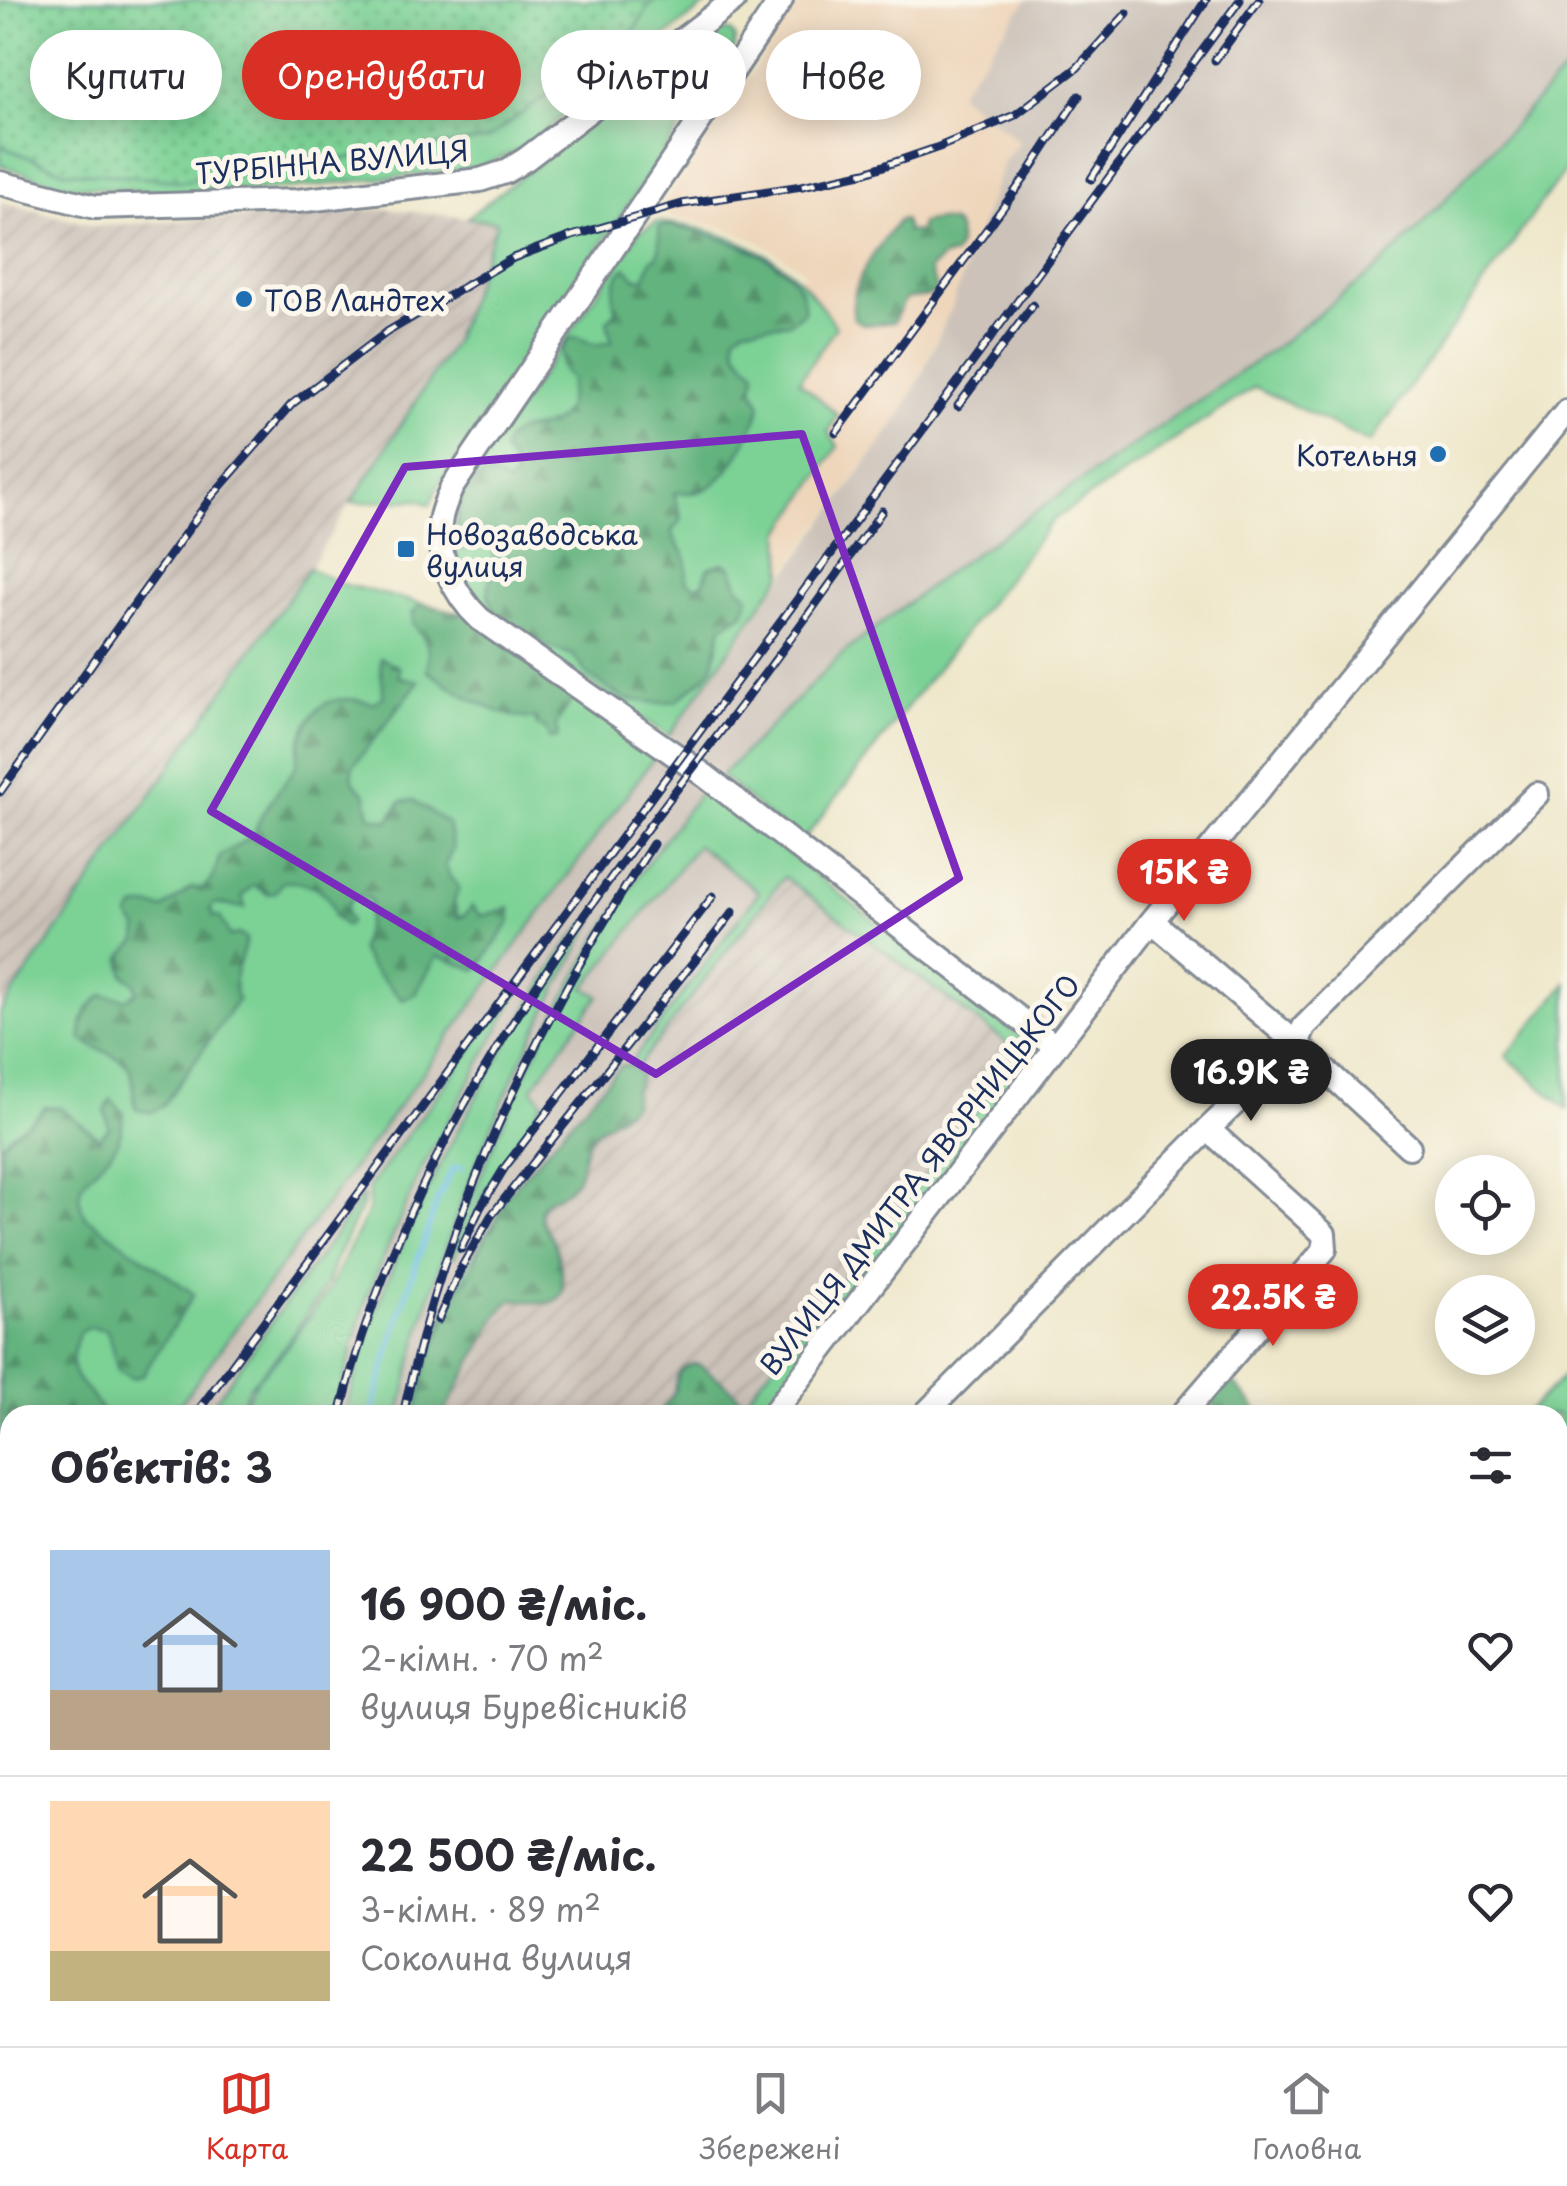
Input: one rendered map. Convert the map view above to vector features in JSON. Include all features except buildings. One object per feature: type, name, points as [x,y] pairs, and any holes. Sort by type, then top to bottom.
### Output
[{"type":"street","name":"ТУРБІННА ВУЛИЦЯ","points":[[0,183],[96,207],[297,200],[480,180],[526,159],[734,0]]},
{"type":"street","points":[[781,0],[452,486],[441,516],[439,545],[459,592],[480,619],[704,775],[1054,1046]]},
{"type":"street","name":"ВУЛИЦЯ ДМИТРА ЯВОРНИЦЬКОГО","points":[[780,1405],[1152,921],[1567,410]]},
{"type":"street","points":[[934,1405],[1297,1044],[1304,1028],[1537,794]]},
{"type":"street","points":[[1152,921],[1297,1044],[1409,1147]]},
{"type":"street","points":[[1191,1405],[1325,1249],[1324,1234],[1208,1129]]},
{"type":"highlighted area","points":[[802,434],[959,878],[656,1074],[211,811],[405,467]]},
{"type":"shaded area","points":[[801,0],[1027,0],[958,93],[1019,141],[1003,163],[952,306],[899,418],[783,574],[781,533],[838,446],[828,432],[837,415],[799,382],[836,327],[799,279],[805,272],[800,268],[759,242],[727,229],[670,216],[662,206],[720,120],[746,120],[746,82],[766,52],[766,120],[921,120],[921,30],[781,30]]},
{"type":"shaded area","points":[[1027,0],[1567,0],[1567,68],[1375,270],[1272,350],[949,571],[841,655],[721,776],[669,736],[899,418],[924,369],[952,306],[1003,163],[1019,141],[958,93]]},
{"type":"shaded area","points":[[0,202],[95,226],[387,209],[497,221],[453,343],[309,568],[0,1012]]},
{"type":"shaded area","points":[[659,751],[705,787],[668,831],[583,960],[505,1116],[451,1256],[513,1146],[532,1089],[598,997],[585,989],[698,844],[759,892],[581,1130],[522,1178],[494,1217],[460,1276],[430,1344],[411,1405],[401,1405],[402,1401],[434,1278],[457,1209],[521,1058],[597,912],[585,922],[545,981],[490,1072],[415,1214],[363,1351],[348,1405],[337,1405],[367,1296],[431,1150],[532,969],[212,1405],[179,1405]]},
{"type":"shaded area","points":[[785,876],[1023,1054],[741,1405],[439,1405],[530,1205]]},
{"type":"green space","points":[[0,0],[653,0],[634,30],[541,30],[541,99],[521,114],[521,30],[242,30],[242,120],[513,120],[487,139],[181,181],[64,171],[0,146]]},
{"type":"green space","points":[[653,0],[712,0],[674,30],[634,30]]},
{"type":"green space","points":[[541,54],[541,120],[558,120],[521,149],[477,168],[295,188],[180,194],[60,185],[0,165],[0,146],[64,171],[273,120],[521,120],[521,59]]},
{"type":"green space","points":[[1567,68],[1567,167],[1370,443],[1255,387],[1053,520],[801,843],[721,776],[841,655],[949,571],[1272,350],[1375,270]]},
{"type":"green space","points":[[594,120],[686,120],[440,482],[430,505],[419,500],[351,503],[453,343],[497,222],[467,218]]},
{"type":"green space","points":[[899,220],[904,220],[907,232],[919,231],[921,223],[952,222],[958,229],[959,245],[954,255],[942,258],[929,270],[936,287],[931,295],[907,299],[894,322],[865,325],[854,319],[859,280]]},
{"type":"green space","points":[[657,222],[716,233],[772,258],[807,288],[836,327],[799,381],[838,415],[828,432],[838,446],[781,533],[783,574],[669,736],[497,622],[464,577],[454,529],[462,491],[639,232]]},
{"type":"green space","points":[[669,225],[731,242],[775,262],[802,293],[804,312],[789,323],[745,327],[736,334],[737,351],[756,372],[753,388],[761,405],[757,416],[738,456],[719,479],[697,492],[674,493],[682,520],[672,530],[685,555],[686,581],[697,587],[704,582],[708,568],[723,563],[731,567],[739,588],[749,596],[744,613],[722,627],[713,666],[704,678],[676,701],[657,703],[624,699],[587,674],[573,655],[531,641],[494,610],[488,594],[495,545],[483,536],[470,548],[459,548],[457,521],[472,483],[482,476],[493,476],[507,484],[514,478],[515,467],[503,451],[507,440],[521,430],[548,425],[565,411],[571,380],[562,368],[562,349],[569,339],[577,337],[595,345],[612,342],[607,321],[616,312],[618,276],[626,268],[637,279],[645,277],[651,261],[659,254],[659,227]]},
{"type":"green space","points":[[309,568],[342,584],[464,614],[659,751],[179,1405],[0,1405],[0,1012]]},
{"type":"green space","points":[[421,604],[464,614],[574,696],[556,725],[558,737],[550,739],[545,729],[537,726],[536,719],[493,709],[427,671],[427,645],[413,624],[413,612]]},
{"type":"green space","points":[[381,658],[399,667],[399,677],[419,681],[353,766],[353,778],[365,793],[370,816],[388,821],[401,802],[413,800],[448,824],[453,849],[445,865],[459,887],[454,902],[458,918],[472,906],[481,916],[510,908],[511,921],[477,970],[437,956],[415,994],[403,1000],[370,967],[360,950],[370,899],[356,896],[348,903],[350,922],[346,926],[334,916],[323,892],[300,883],[282,882],[276,892],[268,894],[253,885],[242,896],[245,908],[215,903],[210,908],[214,917],[220,917],[230,936],[239,934],[246,939],[235,978],[238,1000],[163,1106],[151,1112],[137,1110],[132,1075],[126,1065],[81,1039],[86,1014],[97,999],[103,995],[126,999],[137,992],[134,982],[124,975],[121,958],[137,940],[138,929],[129,917],[135,908],[163,909],[191,888],[204,888],[213,878],[220,856],[254,835],[266,809],[294,769],[301,739],[320,707],[348,699],[373,703],[383,697]]},
{"type":"green space","points":[[705,787],[1030,1044],[1032,1063],[770,1405],[741,1405],[1022,1054],[784,877],[530,1205],[439,1405],[411,1405],[453,1294],[514,1192],[569,1123],[581,1129],[759,892],[697,845],[585,988],[599,996],[532,1088],[543,1102],[486,1189],[455,1257],[450,1256],[499,1131],[557,1010],[664,840]]},
{"type":"green space","points":[[600,910],[536,1031],[480,1155],[434,1283],[402,1405],[348,1405],[376,1311],[417,1211],[493,1067],[556,962]]},
{"type":"green space","points":[[535,963],[421,1170],[367,1296],[337,1405],[244,1405],[258,1378],[280,1356],[328,1291],[368,1211],[369,1187]]},
{"type":"green space","points":[[1567,983],[1567,1109],[1506,1056]]},
{"type":"green space","points":[[622,1064],[633,1066],[641,1075],[634,1103],[593,1135],[574,1183],[542,1207],[542,1222],[559,1261],[561,1295],[551,1303],[511,1300],[499,1313],[448,1405],[417,1405],[424,1373],[454,1298],[472,1269],[485,1235],[493,1229],[506,1196]]},
{"type":"green space","points":[[111,1099],[124,1114],[121,1132],[113,1149],[83,1183],[80,1203],[86,1217],[194,1294],[142,1376],[132,1378],[118,1371],[107,1330],[90,1327],[79,1333],[72,1362],[74,1371],[98,1405],[0,1405],[0,1147],[45,1107],[61,1108],[99,1138],[109,1128],[105,1111]]},
{"type":"green space","points":[[364,1194],[326,1286],[280,1353],[250,1386],[241,1405],[212,1405]]},
{"type":"green space","points":[[700,1365],[736,1393],[744,1405],[664,1405],[674,1392],[681,1371]]},
{"type":"green space","points":[[1567,1373],[1567,1405],[1534,1405]]},
{"type":"green space","points":[[1220,1381],[1234,1383],[1253,1405],[1214,1405],[1211,1393]]},
{"type":"waterway","points":[[374,1405],[438,1199],[453,1168],[462,1168]]},
{"type":"railway","points":[[1091,179],[1206,0]]},
{"type":"railway","points":[[202,1405],[1240,0]]},
{"type":"railway","points":[[1215,60],[1259,0]]},
{"type":"railway","points":[[0,792],[212,496],[292,404],[387,332],[513,258],[572,236],[682,204],[866,172],[1015,115],[1077,68],[1127,13]]},
{"type":"railway","points":[[836,433],[1027,175],[1079,96]]},
{"type":"railway","points":[[958,406],[1033,305]]},
{"type":"railway","points":[[343,1405],[369,1317],[406,1223],[450,1132],[500,1044],[613,875],[882,511]]},
{"type":"railway","points":[[405,1405],[444,1263],[501,1118],[572,978],[653,844]]},
{"type":"railway","points":[[461,1249],[505,1167],[713,896]]},
{"type":"railway","points":[[438,1320],[461,1268],[491,1216],[733,912]]},
{"type":"place","name":"ТОВ Ландтех","points":[[244,299]]},
{"type":"place","name":"Котельня","points":[[1438,454]]},
{"type":"place","name":"Новозаводська вулиця","points":[[406,549]]}]
